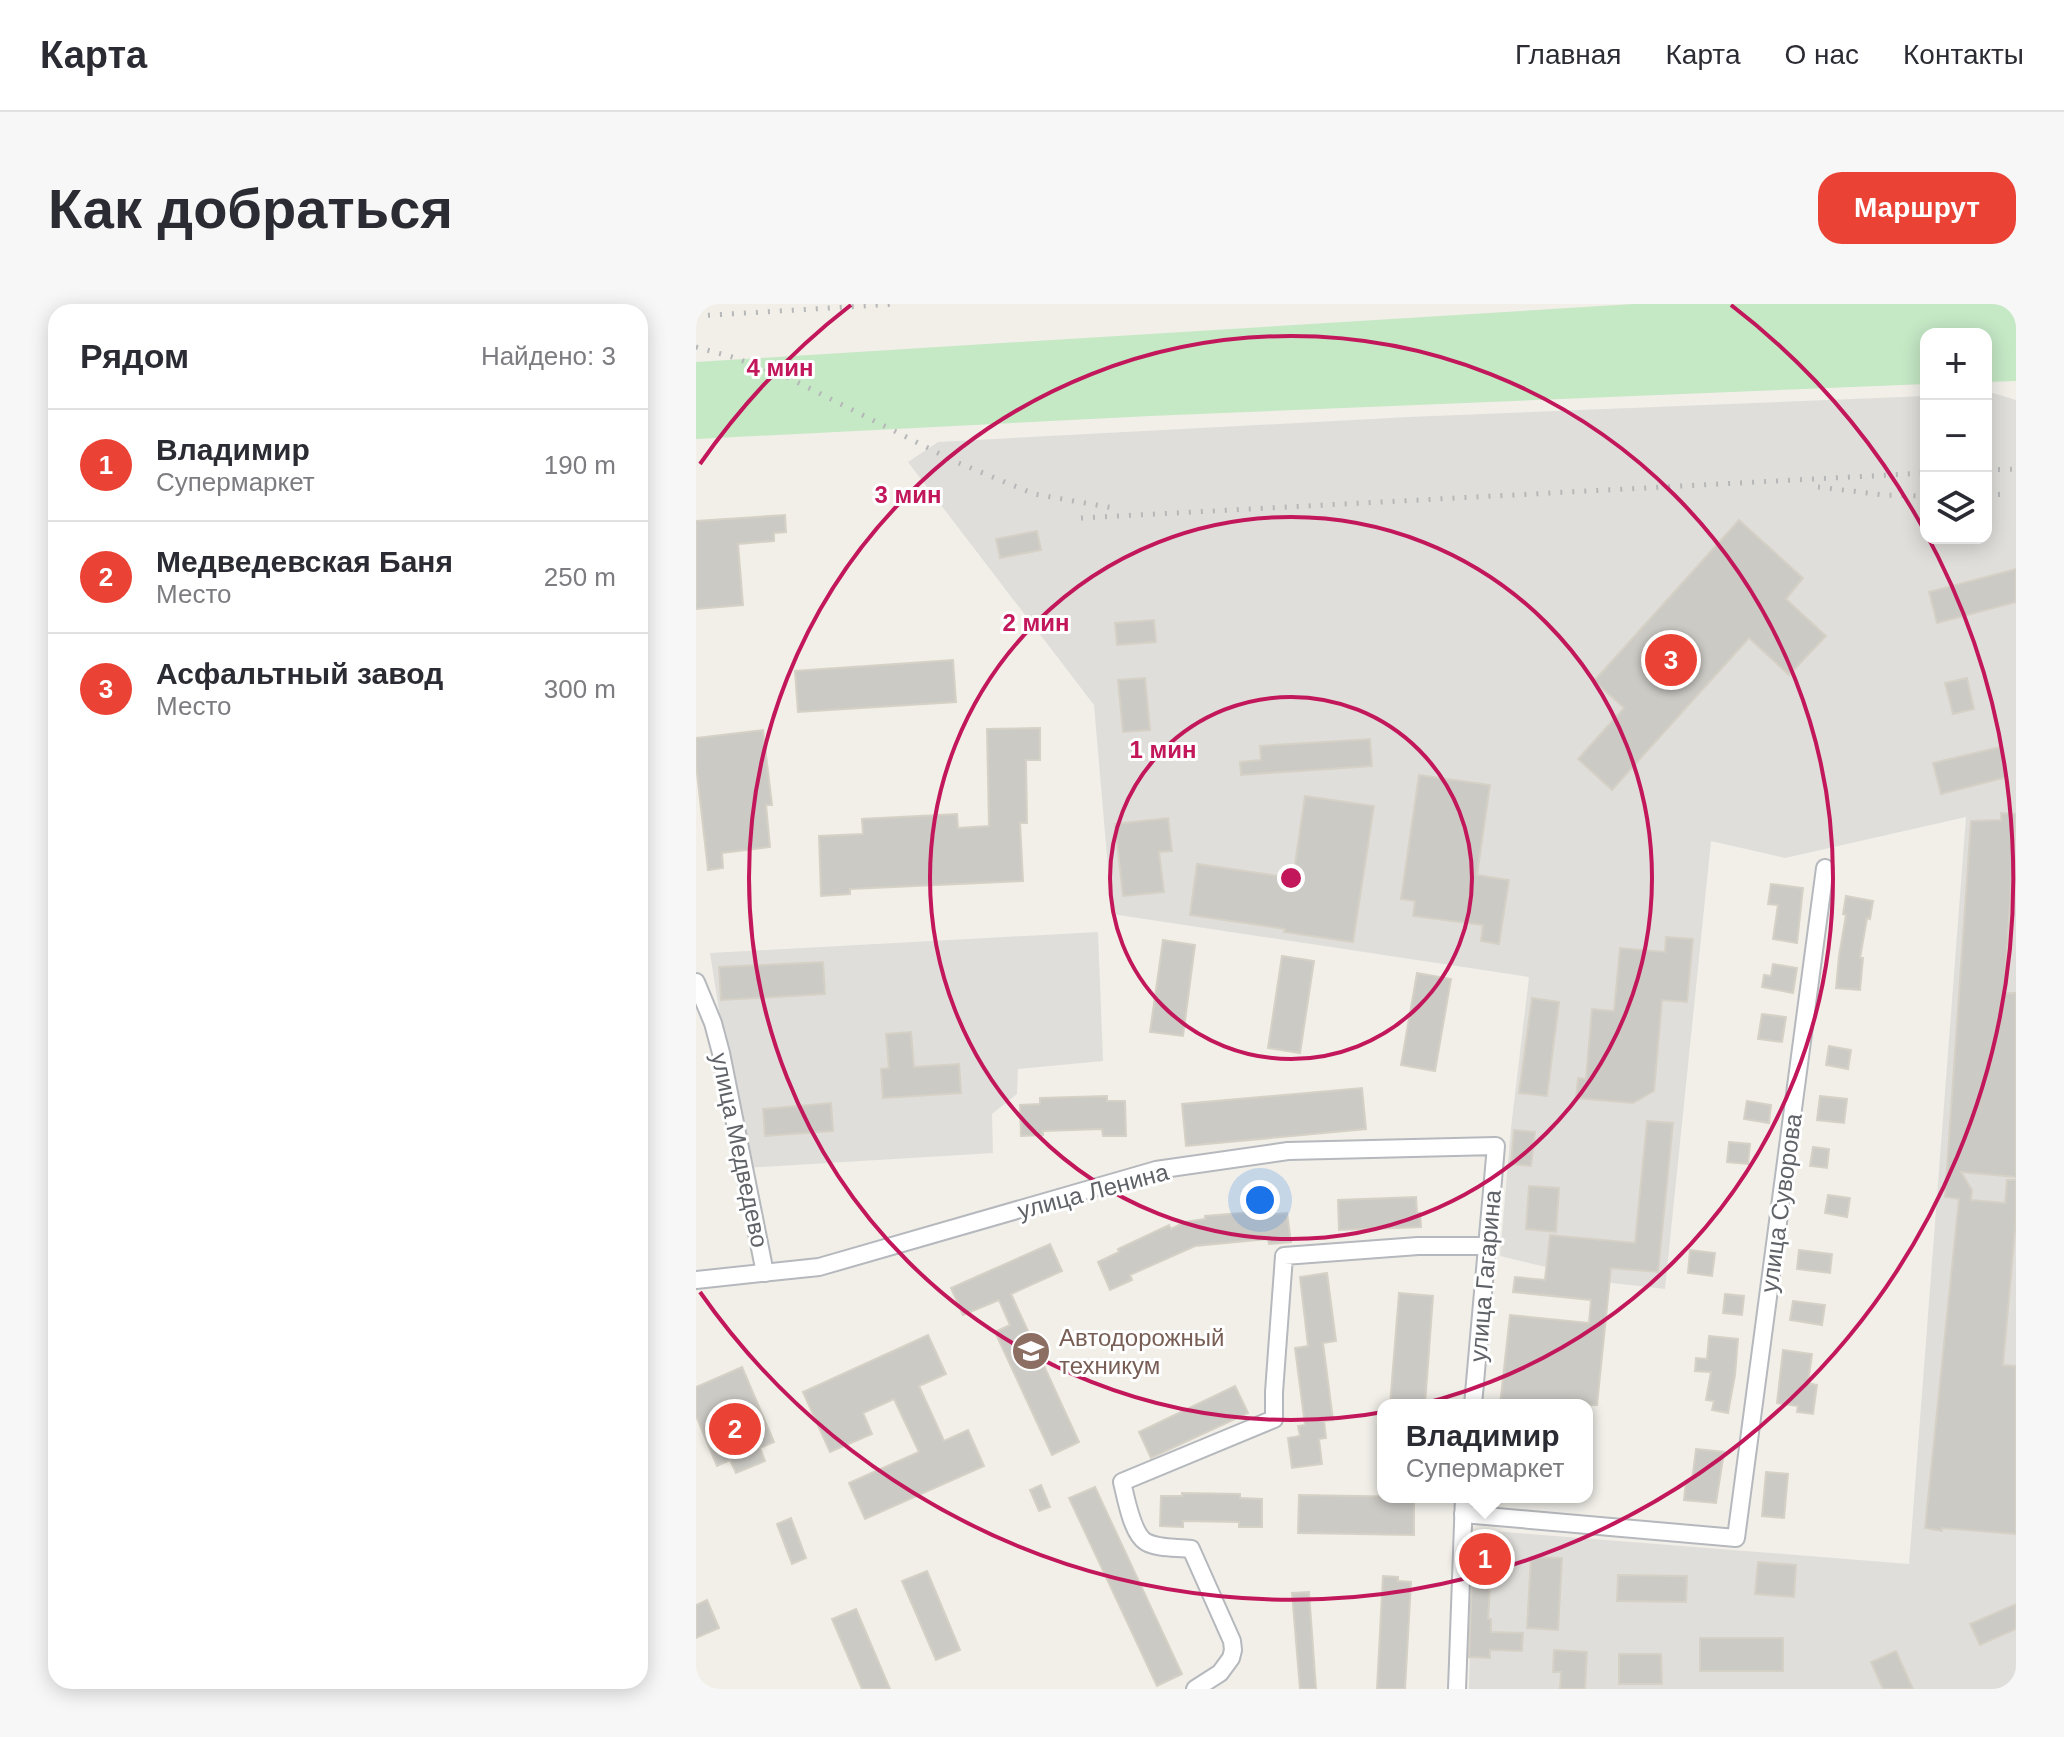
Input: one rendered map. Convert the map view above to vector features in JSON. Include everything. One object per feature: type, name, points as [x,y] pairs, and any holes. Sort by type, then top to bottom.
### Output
[{"type":"street","name":"улица Суворова","points":[[1463,1505],[1736,1538],[1825,868]]},
{"type":"street","name":"улица Медведево","points":[[696,982],[713,1023],[721,1053],[765,1273]]},
{"type":"street","name":"улица Ленина","points":[[696,1280],[819,1267],[1156,1170],[1288,1151],[1496,1146]]},
{"type":"street","name":"улица Гагарина","points":[[1474,1399],[1496,1146]]},
{"type":"street","points":[[1195,1689],[1226,1666],[1231,1658],[1232,1641],[1191,1549],[1155,1546],[1143,1541],[1137,1533],[1122,1482],[1274,1419],[1284,1256],[1418,1246],[1486,1246]]},
{"type":"street","points":[[1457,1689],[1463,1505]]},
{"type":"shaded area","points":[[1992,393],[2016,400],[2016,1689],[1469,1689],[1472,1569],[1480,1530],[1909,1564],[1966,817],[1785,858],[1711,841],[1665,1289],[1612,1283],[1500,1256],[1529,977],[1112,914],[1094,705],[908,462],[938,442],[1409,417],[1920,396],[1920,544],[1992,544]]},
{"type":"shaded area","points":[[1098,932],[1103,1061],[1018,1069],[1017,1094],[992,1114],[993,1153],[744,1168],[710,953]]},
{"type":"green space","points":[[1634,304],[2016,304],[2016,381],[1992,382],[1992,328],[1920,328],[1920,384],[1150,416],[696,439],[696,362]]},
{"type":"building","points":[[785,515],[786,532],[774,533],[774,541],[738,544],[743,605],[696,609],[696,521]]},
{"type":"building","points":[[1739,520],[1803,578],[1786,599],[1826,636],[1789,675],[1749,638],[1612,790],[1578,759],[1624,708],[1594,681]]},
{"type":"building","points":[[1037,531],[1041,550],[1000,558],[996,539]]},
{"type":"building","points":[[2016,569],[2016,602],[1937,623],[1929,592]]},
{"type":"building","points":[[1154,620],[1156,642],[1117,645],[1115,623]]},
{"type":"building","points":[[953,660],[956,702],[798,712],[795,671]]},
{"type":"building","points":[[1145,678],[1150,730],[1123,732],[1118,680]]},
{"type":"building","points":[[1967,678],[1974,709],[1953,714],[1945,683]]},
{"type":"building","points":[[1040,728],[1040,760],[1026,760],[1027,823],[1020,823],[1023,881],[850,889],[850,894],[821,896],[819,836],[863,834],[862,819],[957,814],[958,828],[989,826],[987,729]]},
{"type":"building","points":[[763,730],[772,805],[766,805],[770,847],[722,853],[723,868],[708,870],[696,738]]},
{"type":"building","points":[[1370,739],[1372,766],[1241,775],[1240,762],[1261,760],[1260,746]]},
{"type":"building","points":[[2000,747],[2007,777],[1941,794],[1933,763]]},
{"type":"building","points":[[1419,775],[1490,785],[1477,875],[1509,880],[1499,944],[1481,941],[1483,925],[1413,916],[1415,901],[1401,899]]},
{"type":"building","points":[[1305,796],[1374,806],[1353,942],[1190,915],[1197,864],[1293,878]]},
{"type":"building","points":[[2001,813],[2016,814],[2004,993],[2016,993],[2016,1177],[1961,1172],[1972,1190],[1971,1200],[2005,1203],[2007,1180],[2016,1180],[2016,1219],[2003,1365],[2016,1366],[2016,1534],[1925,1528],[1959,1199],[1945,1197],[1971,821],[2001,820]]},
{"type":"building","points":[[1168,818],[1172,851],[1159,852],[1164,892],[1123,896],[1115,824]]},
{"type":"building","points":[[1771,884],[1803,888],[1797,943],[1773,939],[1778,905],[1768,904]]},
{"type":"building","points":[[1846,896],[1873,901],[1860,958],[1863,958],[1860,990],[1836,988]]},
{"type":"building","points":[[1666,937],[1693,939],[1687,1002],[1662,1000],[1654,1091],[1633,1103],[1576,1098],[1578,1078],[1586,1079],[1592,1009],[1614,1011],[1620,948],[1665,952]]},
{"type":"building","points":[[1163,940],[1195,945],[1183,1036],[1150,1032]]},
{"type":"building","points":[[1282,956],[1314,961],[1300,1053],[1268,1048]]},
{"type":"building","points":[[823,962],[825,994],[721,1000],[719,967]]},
{"type":"building","points":[[1773,964],[1797,968],[1793,993],[1762,987],[1764,975],[1771,976]]},
{"type":"building","points":[[1417,973],[1451,979],[1435,1071],[1401,1065]]},
{"type":"building","points":[[1532,998],[1559,1002],[1547,1096],[1519,1093]]},
{"type":"building","points":[[1762,1014],[1786,1017],[1782,1042],[1758,1039]]},
{"type":"building","points":[[911,1032],[914,1067],[959,1064],[961,1093],[883,1098],[881,1069],[889,1068],[886,1034]]},
{"type":"building","points":[[1829,1046],[1851,1050],[1848,1069],[1826,1065]]},
{"type":"building","points":[[1362,1088],[1366,1129],[1186,1146],[1182,1104]]},
{"type":"building","points":[[1107,1096],[1107,1101],[1125,1101],[1126,1136],[1103,1136],[1102,1129],[1043,1131],[1043,1135],[1021,1136],[1020,1105],[1040,1104],[1040,1098]]},
{"type":"building","points":[[1820,1096],[1847,1099],[1844,1123],[1817,1120]]},
{"type":"building","points":[[1747,1101],[1771,1105],[1769,1123],[1744,1119]]},
{"type":"building","points":[[831,1103],[833,1131],[765,1136],[763,1109]]},
{"type":"building","points":[[1647,1121],[1673,1123],[1658,1272],[1611,1268],[1597,1405],[1593,1405],[1593,1399],[1501,1399],[1510,1315],[1589,1323],[1591,1300],[1513,1292],[1515,1277],[1545,1280],[1550,1235],[1635,1243]]},
{"type":"building","points":[[1514,1130],[1535,1132],[1531,1166],[1511,1164]]},
{"type":"building","points":[[1729,1142],[1750,1144],[1748,1164],[1727,1162]]},
{"type":"building","points":[[1813,1147],[1829,1149],[1827,1168],[1810,1166]]},
{"type":"building","points":[[1529,1186],[1559,1188],[1556,1232],[1526,1229]]},
{"type":"building","points":[[1828,1195],[1850,1198],[1847,1217],[1825,1213]]},
{"type":"building","points":[[1416,1197],[1421,1227],[1339,1230],[1338,1200]]},
{"type":"building","points":[[1266,1211],[1266,1215],[1287,1213],[1291,1242],[1269,1244],[1268,1239],[1195,1246],[1130,1275],[1132,1280],[1110,1290],[1098,1262],[1169,1225],[1171,1229],[1185,1222],[1205,1219],[1205,1216]]},
{"type":"building","points":[[1050,1244],[1062,1271],[1011,1294],[1079,1442],[1052,1455],[995,1332],[1010,1325],[999,1300],[963,1315],[951,1288]]},
{"type":"building","points":[[1690,1250],[1715,1253],[1712,1276],[1688,1273]]},
{"type":"building","points":[[1799,1250],[1832,1254],[1830,1273],[1797,1269]]},
{"type":"building","points":[[1327,1273],[1336,1341],[1323,1343],[1333,1420],[1324,1421],[1326,1438],[1319,1439],[1322,1464],[1292,1468],[1288,1438],[1300,1436],[1298,1426],[1305,1425],[1295,1348],[1308,1346],[1300,1277]]},
{"type":"building","points":[[1399,1293],[1433,1296],[1425,1399],[1390,1399]]},
{"type":"building","points":[[1725,1294],[1744,1296],[1742,1315],[1723,1313]]},
{"type":"building","points":[[1793,1301],[1825,1305],[1822,1325],[1790,1320]]},
{"type":"building","points":[[928,1335],[946,1374],[919,1386],[944,1441],[968,1430],[984,1466],[865,1519],[849,1483],[919,1452],[894,1399],[863,1413],[872,1434],[830,1452],[803,1392]]},
{"type":"building","points":[[1709,1336],[1738,1339],[1728,1413],[1712,1410],[1714,1401],[1706,1400],[1711,1372],[1695,1371],[1696,1358],[1707,1359]]},
{"type":"building","points":[[1783,1350],[1812,1354],[1808,1383],[1817,1385],[1813,1414],[1797,1412],[1798,1406],[1777,1403]]},
{"type":"building","points":[[742,1367],[774,1442],[760,1448],[765,1461],[736,1473],[730,1460],[717,1466],[696,1416],[696,1387]]},
{"type":"building","points":[[1235,1386],[1248,1413],[1151,1458],[1139,1432]]},
{"type":"building","points":[[1696,1449],[1724,1452],[1716,1503],[1684,1500],[1686,1481],[1692,1481]]},
{"type":"building","points":[[1766,1472],[1788,1474],[1784,1518],[1762,1516]]},
{"type":"building","points":[[1041,1485],[1050,1507],[1039,1511],[1030,1490]]},
{"type":"building","points":[[1095,1487],[1182,1674],[1157,1686],[1069,1498]]},
{"type":"building","points":[[1182,1493],[1240,1494],[1240,1498],[1262,1499],[1262,1527],[1239,1527],[1239,1522],[1183,1521],[1183,1527],[1160,1526],[1161,1496],[1182,1496]]},
{"type":"building","points":[[1299,1495],[1377,1496],[1377,1503],[1414,1503],[1414,1535],[1298,1533]]},
{"type":"building","points":[[791,1518],[806,1558],[792,1564],[777,1524]]},
{"type":"building","points":[[1480,1539],[1504,1540],[1502,1572],[1491,1572],[1488,1619],[1491,1619],[1491,1632],[1523,1633],[1522,1651],[1490,1650],[1490,1658],[1469,1657],[1473,1545]]},
{"type":"building","points":[[1531,1557],[1562,1558],[1558,1630],[1527,1628]]},
{"type":"building","points":[[1758,1562],[1796,1565],[1794,1597],[1755,1594]]},
{"type":"building","points":[[927,1571],[960,1650],[936,1660],[902,1581]]},
{"type":"building","points":[[1618,1575],[1687,1576],[1686,1602],[1617,1601]]},
{"type":"building","points":[[1383,1576],[1411,1582],[1405,1689],[1377,1689]]},
{"type":"building","points":[[1309,1592],[1316,1689],[1300,1689],[1292,1593]]},
{"type":"building","points":[[707,1600],[719,1628],[696,1638],[696,1605]]},
{"type":"building","points":[[2016,1604],[2016,1629],[1980,1645],[1970,1624]]},
{"type":"building","points":[[856,1609],[890,1689],[862,1689],[832,1619]]},
{"type":"building","points":[[1700,1638],[1783,1638],[1783,1671],[1700,1671]]},
{"type":"building","points":[[1554,1650],[1587,1652],[1585,1689],[1560,1689],[1561,1672],[1553,1672]]},
{"type":"building","points":[[1896,1651],[1913,1689],[1883,1689],[1871,1662]]},
{"type":"building","points":[[1619,1654],[1661,1654],[1662,1684],[1619,1684]]},
{"type":"railway","points":[[696,316],[896,304]]},
{"type":"railway","points":[[696,347],[783,375],[954,461],[1034,494],[1119,509]]},
{"type":"railway","points":[[1992,470],[2016,469]]},
{"type":"railway","points":[[1081,518],[1920,473]]},
{"type":"railway","points":[[1818,487],[1920,496]]},
{"type":"railway","points":[[1992,495],[2009,494]]},
{"type":"place","name":"Асфальтный завод","points":[[1671,660]]},
{"type":"place","name":"Автодорожный техникум","points":[[1031,1351]]},
{"type":"place","name":"Медведевская Баня","points":[[735,1429]]},
{"type":"place","name":"Владимир","points":[[1485,1559]]}]
